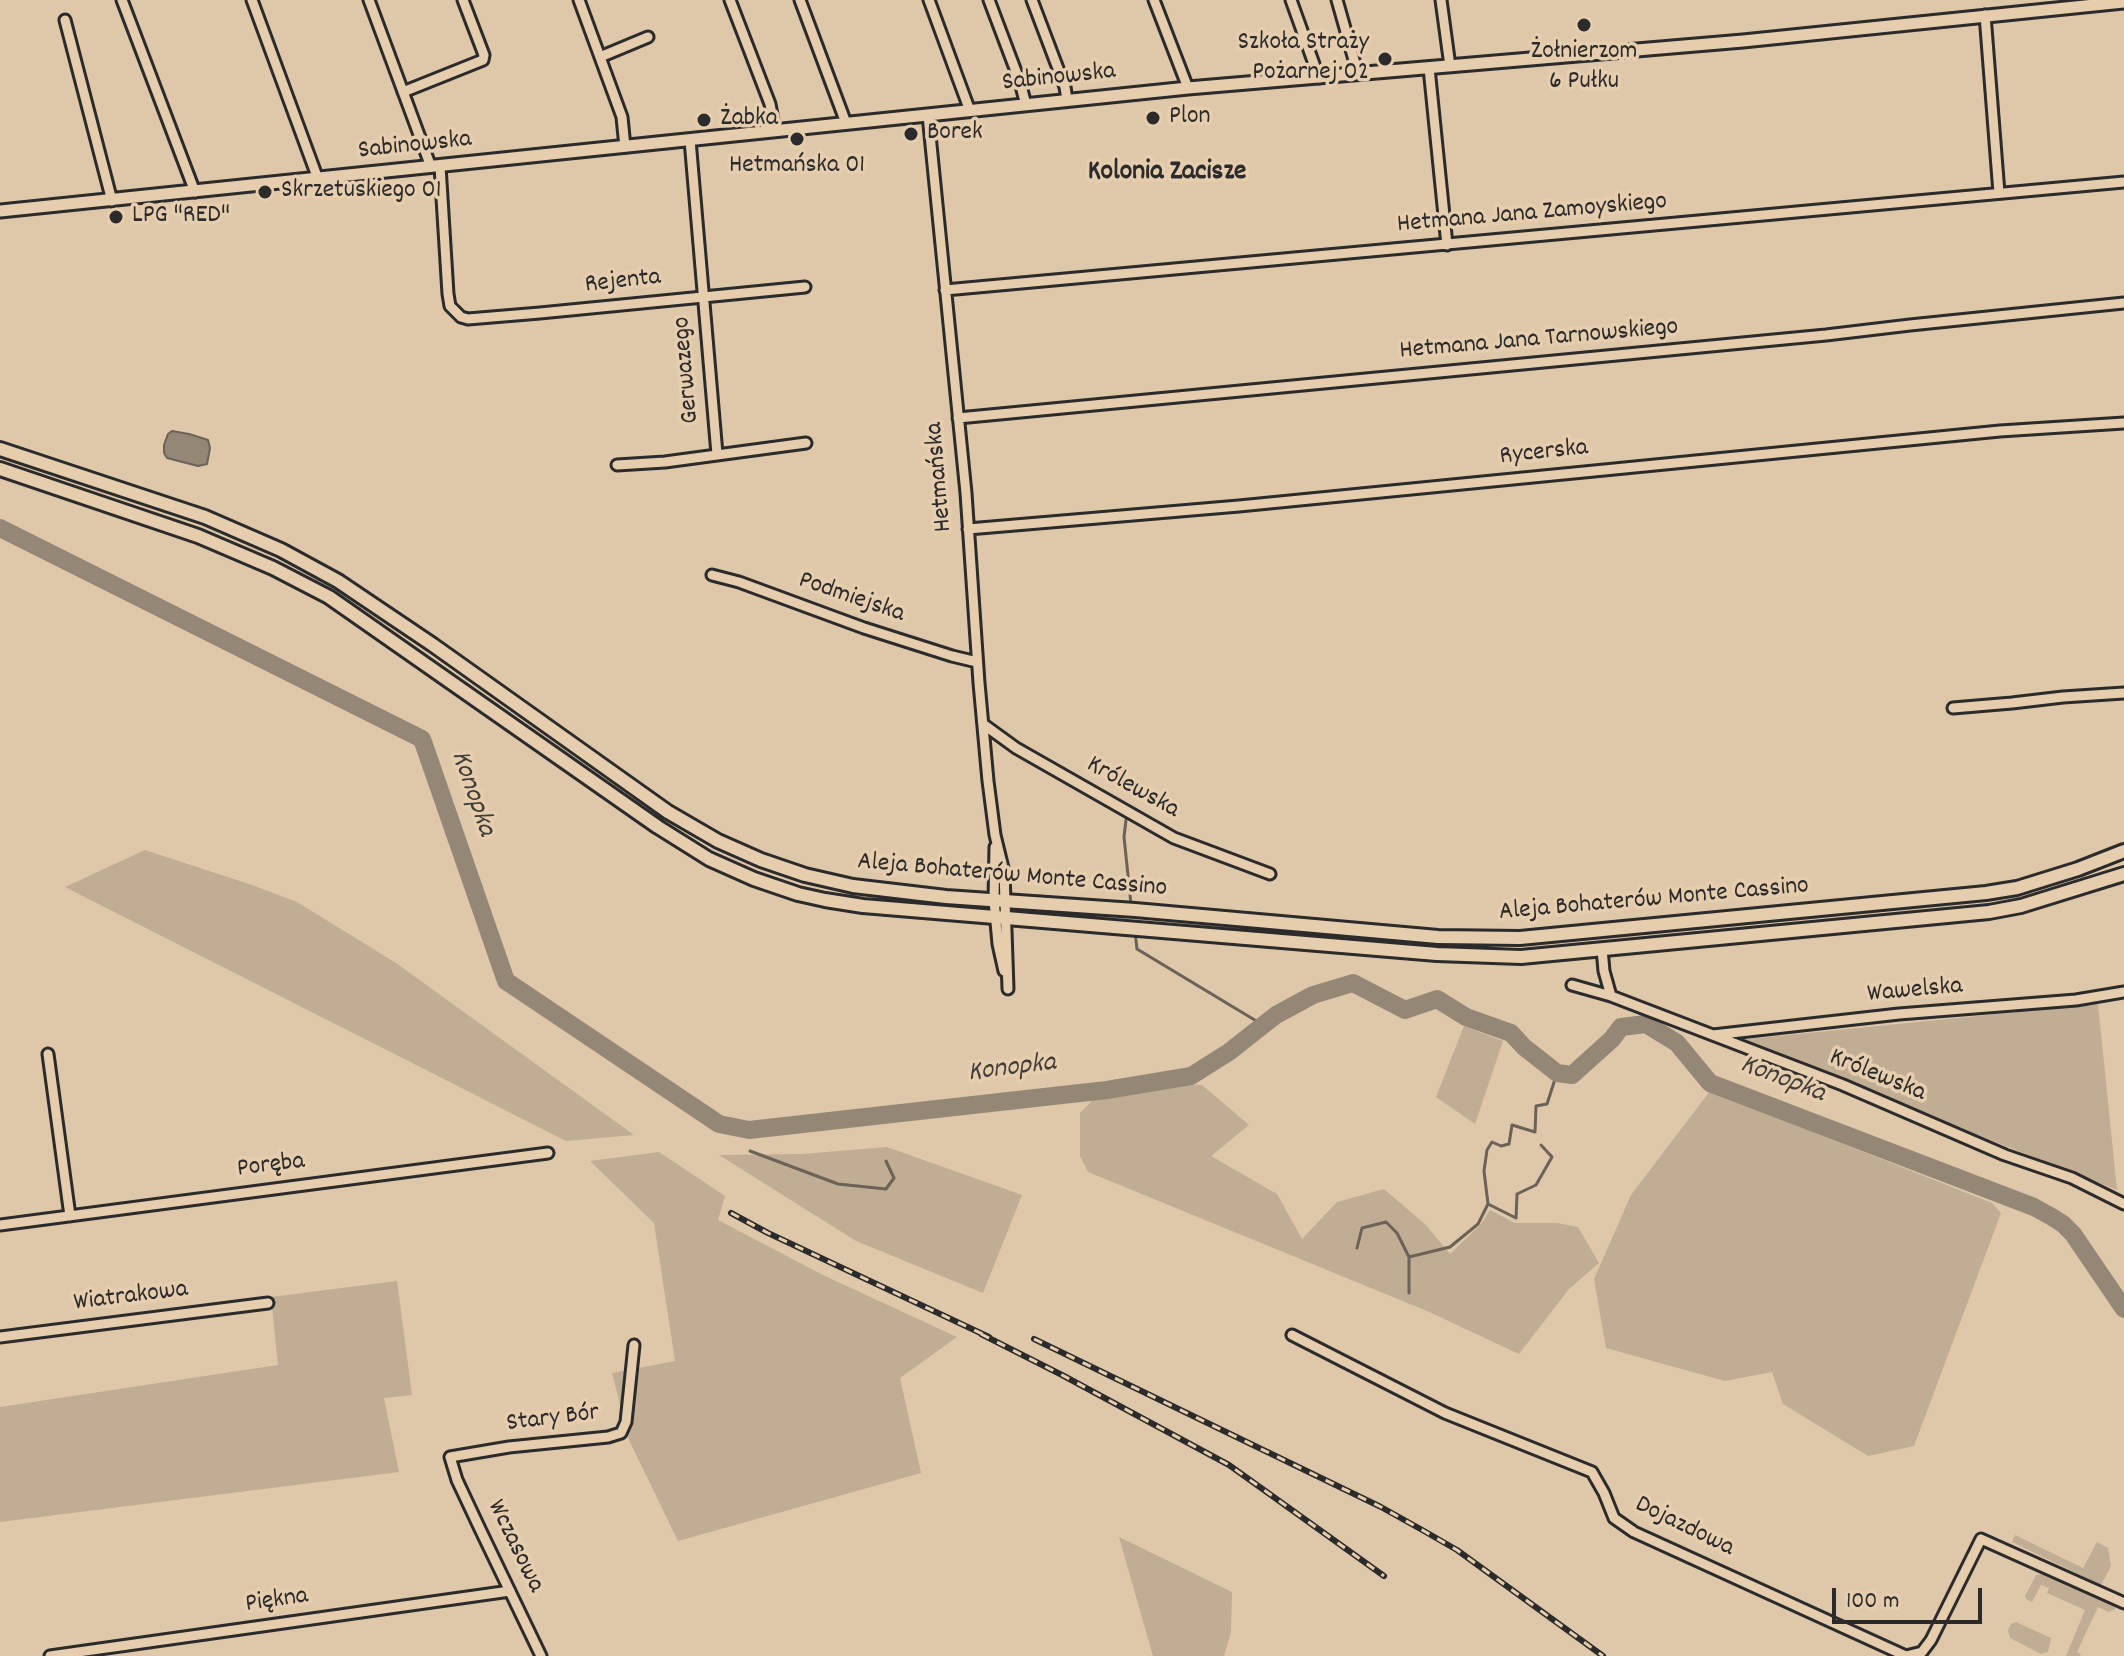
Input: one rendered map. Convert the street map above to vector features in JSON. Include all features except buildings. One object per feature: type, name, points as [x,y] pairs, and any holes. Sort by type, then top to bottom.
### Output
[{"type":"main road","name":"Aleja Bohaterów Monte Cassino","points":[[0,449],[205,517],[281,550],[338,581],[433,645],[668,812],[718,841],[761,860],[805,875],[853,886],[1438,937],[1520,938],[1986,893],[2017,888],[2124,851]]},
{"type":"main road","name":"Aleja Bohaterów Monte Cassino","points":[[0,469],[198,536],[273,568],[329,597],[658,827],[709,859],[754,879],[825,900],[1136,930],[1437,954],[1521,957],[1989,912],[2021,906],[2124,874]]},
{"type":"street","points":[[122,0],[195,192]]},
{"type":"street","points":[[252,0],[318,179]]},
{"type":"street","points":[[369,0],[403,92],[436,167]]},
{"type":"street","points":[[403,92],[483,60],[484,55],[463,0]]},
{"type":"street","points":[[579,0],[622,117],[625,147]]},
{"type":"street","points":[[730,0],[770,104],[775,131]]},
{"type":"street","points":[[800,0],[846,123]]},
{"type":"street","points":[[929,0],[970,111]]},
{"type":"street","points":[[989,0],[1026,105]]},
{"type":"street","points":[[1032,0],[1065,87],[1067,100]]},
{"type":"street","points":[[1154,0],[1188,88]]},
{"type":"street","points":[[1291,0],[1319,78]]},
{"type":"street","points":[[1337,0],[1358,74]]},
{"type":"street","points":[[1441,0],[1450,66]]},
{"type":"street","name":"Sabinowska","points":[[0,211],[1188,88],[1743,41],[2124,2]]},
{"type":"street","points":[[1985,15],[1999,193]]},
{"type":"street","points":[[65,20],[112,201]]},
{"type":"street","points":[[600,57],[648,37]]},
{"type":"street","points":[[1429,68],[1447,245]]},
{"type":"street","name":"Hetmańska","points":[[928,115],[958,418],[983,724],[995,835],[1004,872],[1000,900],[1008,989],[998,944],[1001,917]]},
{"type":"street","name":"Gerwazego","points":[[690,140],[717,454]]},
{"type":"street","name":"Rejenta","points":[[436,167],[450,306],[455,313],[468,319],[805,287]]},
{"type":"street","name":"Hetmana Jana Zamoyskiego","points":[[945,290],[2124,182]]},
{"type":"street","name":"Hetmana Jana Tarnowskiego","points":[[958,418],[1826,335],[2124,303]]},
{"type":"street","name":"Rycerska","points":[[968,529],[1239,506],[2000,431],[2124,423]]},
{"type":"street","points":[[617,465],[665,462],[806,443]]},
{"type":"street","name":"Podmiejska","points":[[712,575],[864,628],[977,662]]},
{"type":"street","points":[[1953,708],[2124,693]]},
{"type":"street","name":"Królewska","points":[[983,724],[1016,748],[1174,838],[1270,874]]},
{"type":"street","points":[[1602,949],[1611,996]]},
{"type":"street","name":"Królewska","points":[[1572,985],[1611,996],[1843,1085],[2005,1155],[2072,1178],[2124,1204]]},
{"type":"street","name":"Wawelska","points":[[1710,1035],[1899,1014],[2076,1000],[2124,992]]},
{"type":"street","points":[[48,1054],[70,1216]]},
{"type":"street","name":"Poręba","points":[[0,1225],[548,1153]]},
{"type":"street","name":"Wiatrakowa","points":[[0,1337],[268,1303]]},
{"type":"street","name":"Dojazdowa","points":[[1292,1335],[1445,1413],[1592,1472],[1614,1518],[1634,1532],[1906,1656],[1922,1652],[1931,1640],[1981,1539],[2124,1603]]},
{"type":"street","name":"Stary Bór","points":[[450,1457],[621,1433],[626,1422],[634,1345]]},
{"type":"street","name":"Wczasowa","points":[[450,1457],[457,1480],[541,1656]]},
{"type":"street","name":"Piękna","points":[[50,1656],[510,1591]]},
{"type":"shaded area","points":[[172,431],[208,440],[207,464],[198,466],[167,458],[164,445]]},
{"type":"shaded area","points":[[145,850],[297,902],[396,963],[634,1135],[566,1141],[65,887]]},
{"type":"shaded area","points":[[2098,1004],[2117,1190],[1738,1040]]},
{"type":"shaded area","points":[[1464,1026],[1503,1041],[1475,1124],[1436,1097]]},
{"type":"shaded area","points":[[1114,1079],[1202,1085],[1249,1125],[1211,1156],[1277,1194],[1302,1239],[1337,1202],[1384,1189],[1426,1225],[1450,1254],[1481,1224],[1490,1210],[1515,1223],[1557,1223],[1578,1227],[1599,1263],[1569,1289],[1519,1354],[1427,1311],[1088,1172],[1080,1156],[1080,1113]]},
{"type":"shaded area","points":[[1710,1091],[1992,1203],[2001,1213],[1914,1446],[1868,1456],[1783,1404],[1772,1372],[1725,1381],[1606,1348],[1594,1279],[1631,1195]]},
{"type":"shaded area","points":[[887,1147],[1022,1195],[983,1293],[856,1241],[719,1155],[803,1154]]},
{"type":"shaded area","points":[[659,1152],[725,1196],[718,1220],[825,1276],[957,1337],[900,1378],[921,1473],[678,1541],[629,1440],[612,1373],[675,1361],[654,1223],[590,1161]]},
{"type":"shaded area","points":[[397,1281],[412,1395],[384,1398],[399,1472],[0,1522],[0,1407],[278,1365],[271,1297]]},
{"type":"shaded area","points":[[2015,1535],[2083,1568],[2097,1542],[2108,1548],[2111,1566],[2101,1585],[2012,1542]]},
{"type":"shaded area","points":[[1119,1537],[1232,1592],[1231,1632],[1224,1656],[1153,1656]]},
{"type":"shaded area","points":[[2046,1573],[2115,1606],[2109,1612],[2098,1607],[2077,1652],[2080,1656],[2066,1656],[2085,1610],[2047,1593],[2049,1588],[2041,1585],[2032,1602],[2026,1599],[2036,1575]]},
{"type":"shaded area","points":[[2016,1622],[2051,1638],[2048,1652],[2041,1654],[2010,1638],[2008,1630]]},
{"type":"waterway","name":"Konopka","points":[[0,528],[422,739],[506,981],[719,1124],[749,1130],[1107,1090],[1191,1076],[1229,1052],[1276,1015],[1313,995],[1353,983],[1405,1010],[1437,999],[1466,1017],[1511,1033],[1557,1073],[1572,1075],[1621,1027],[1646,1024],[1677,1043],[1710,1083],[2034,1207],[2052,1217],[2073,1234],[2124,1309]]},
{"type":"waterway","points":[[1126,820],[1124,837],[1131,904]]},
{"type":"waterway","points":[[1135,932],[1137,949],[1263,1025]]},
{"type":"waterway","points":[[1357,1248],[1362,1228],[1386,1222],[1397,1233],[1409,1257],[1450,1247],[1478,1224],[1488,1204],[1484,1171],[1487,1150],[1492,1142],[1501,1146],[1509,1144],[1512,1125],[1535,1132],[1536,1106],[1547,1104],[1557,1073]]},
{"type":"waterway","points":[[1488,1204],[1516,1218],[1517,1194],[1536,1185],[1552,1157],[1541,1145]]},
{"type":"waterway","points":[[750,1151],[838,1184],[886,1189],[894,1178],[886,1161]]},
{"type":"waterway","points":[[1409,1257],[1409,1293]]},
{"type":"railway","points":[[731,1213],[989,1337]]},
{"type":"railway","points":[[981,1334],[1229,1465],[1384,1576]]},
{"type":"railway","points":[[1034,1339],[1381,1507],[1457,1550],[1603,1656]]},
{"type":"place","name":"Żołnierzom 6 Pułku","points":[[1584,25]]},
{"type":"place","name":"Szkoła Straży Pożarnej 02","points":[[1385,59]]},
{"type":"place","name":"Plon","points":[[1153,118]]},
{"type":"place","name":"Żabka","points":[[704,120]]},
{"type":"place","name":"Borek","points":[[911,134]]},
{"type":"place","name":"Hetmańska 01","points":[[797,139]]},
{"type":"place","name":"Skrzetuskiego 01","points":[[265,192]]},
{"type":"place","name":"LPG \"RED\"","points":[[116,217]]},
{"type":"district","name":"Kolonia Zacisze","points":[[1167,174]]}]
